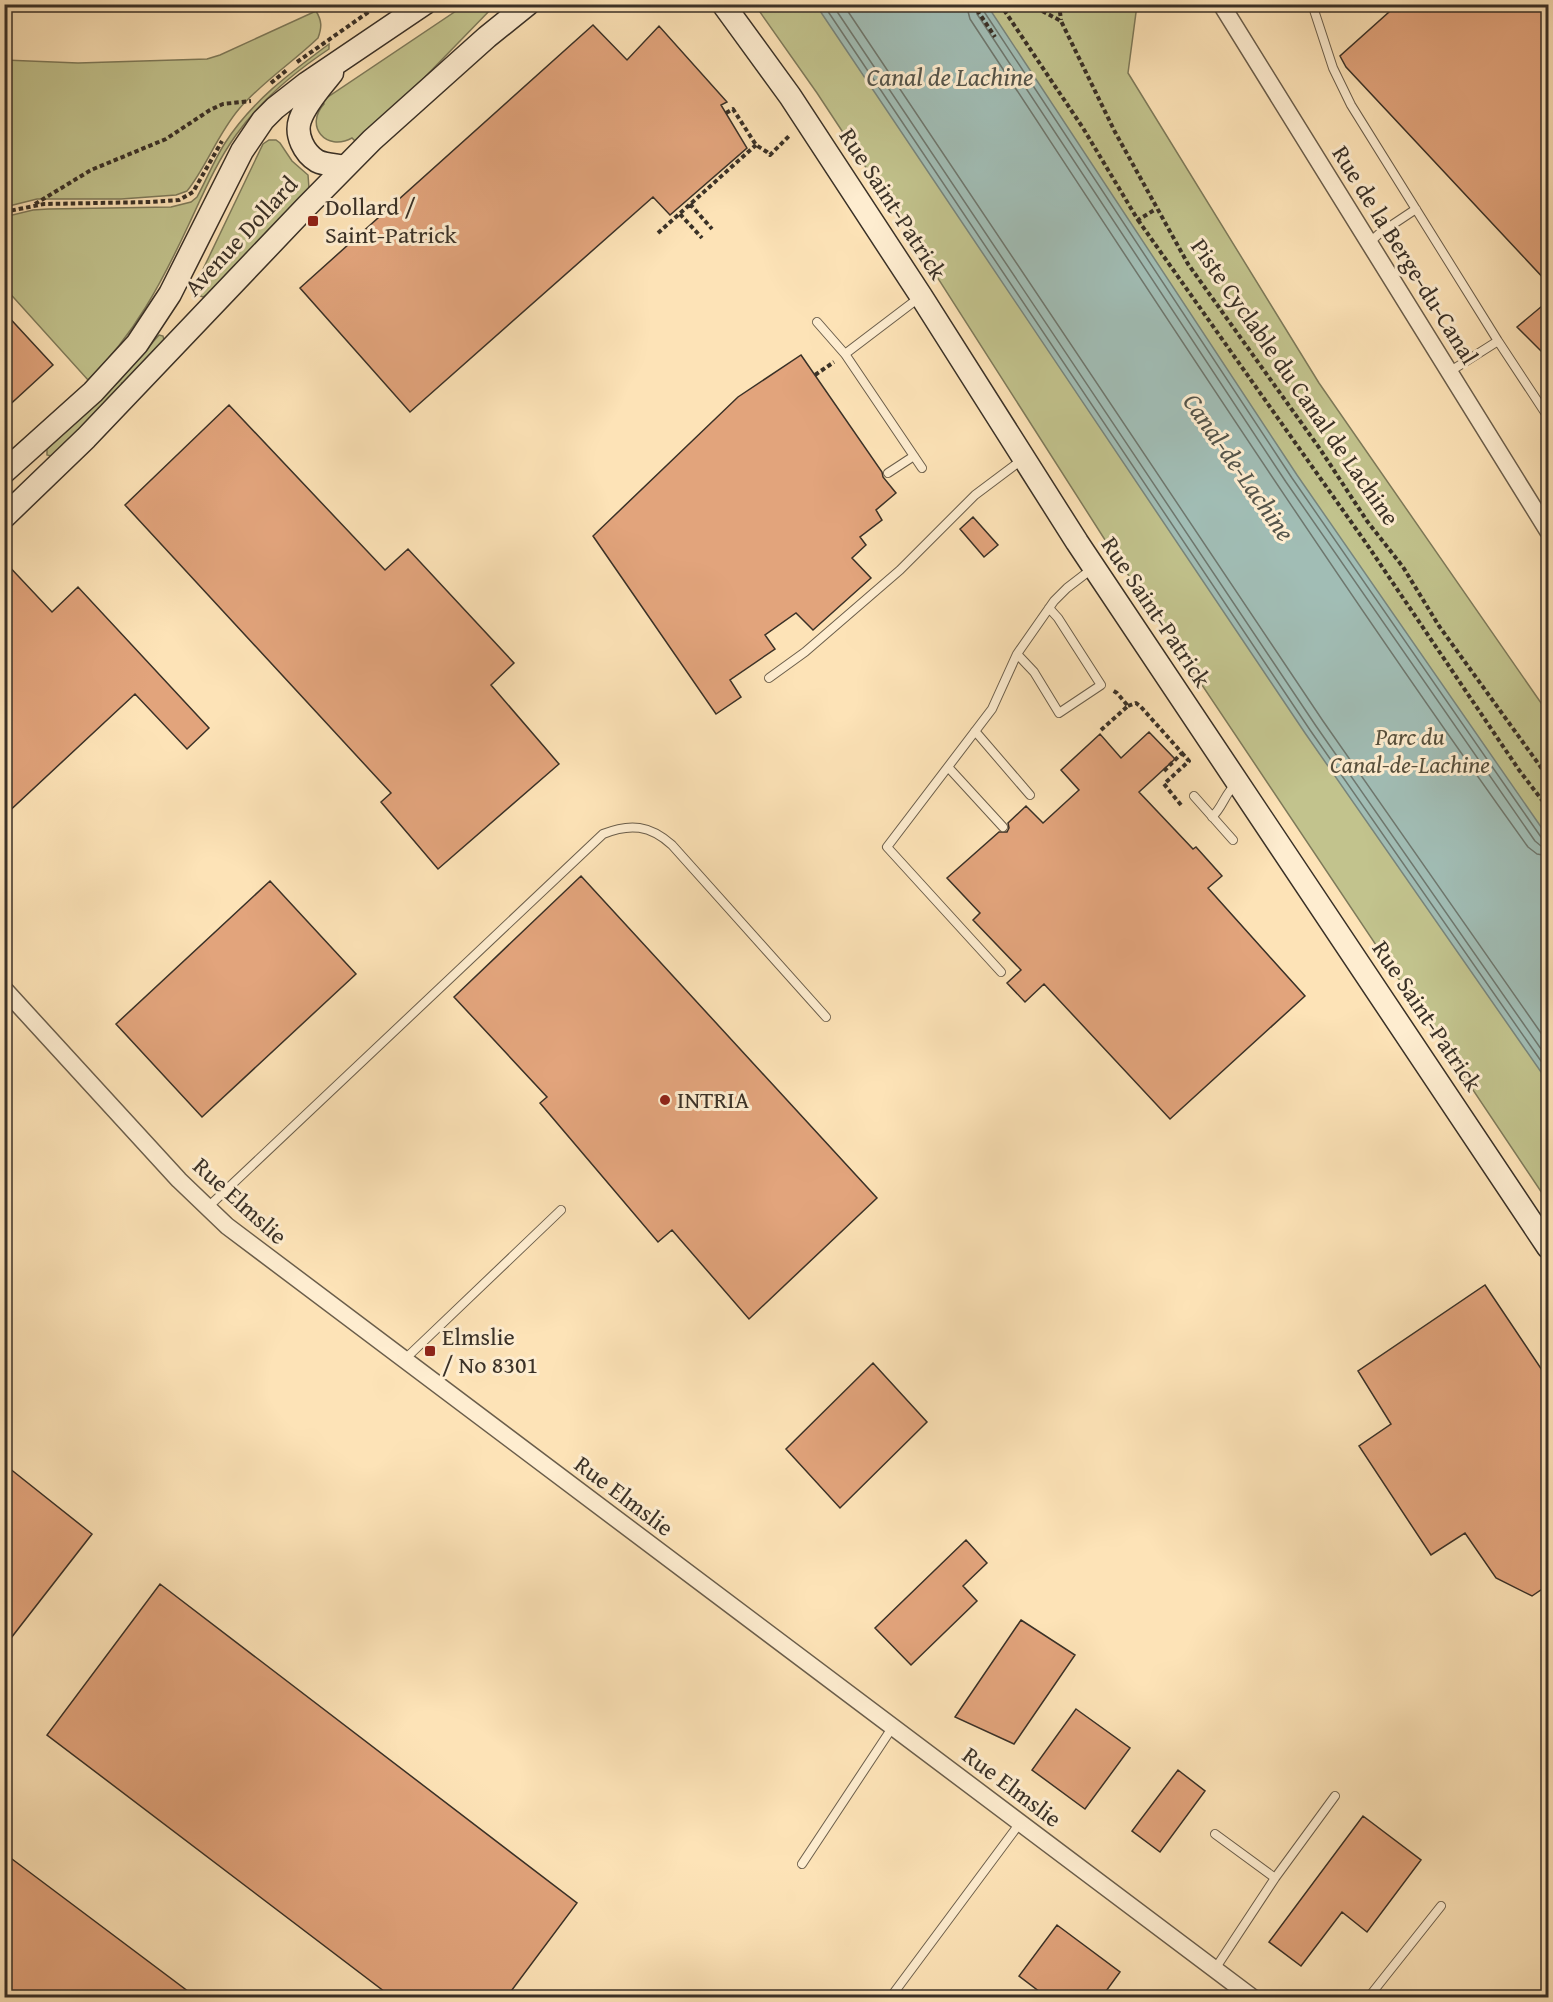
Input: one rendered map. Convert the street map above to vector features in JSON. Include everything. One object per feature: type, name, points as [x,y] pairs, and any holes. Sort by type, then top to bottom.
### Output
[{"type":"main road","name":"Avenue Dollard","points":[[4,472],[93,392],[123,360],[148,328],[180,276],[242,151],[263,120],[288,97],[423,4]]},
{"type":"main road","name":"Avenue Dollard","points":[[4,517],[86,438],[345,166],[479,44],[528,4]]},
{"type":"main road","name":"Rue Saint-Patrick","points":[[723,4],[779,80],[921,296],[1094,567],[1548,1247]]},
{"type":"main road","points":[[342,60],[304,110],[299,127],[302,143],[311,156],[326,164],[345,166]]},
{"type":"street","name":"Rue de la Berge-du-Canal","points":[[1221,4],[1548,531]]},
{"type":"street","name":"Rue Elmslie","points":[[4,989],[207,1208],[260,1253],[1252,1998]]},
{"type":"lane","points":[[1312,4],[1333,68],[1351,105],[1548,417]]},
{"type":"lane","points":[[1369,243],[1416,209]]},
{"type":"lane","points":[[845,354],[921,296]]},
{"type":"lane","points":[[817,322],[845,354],[922,468]]},
{"type":"lane","points":[[1449,372],[1498,341]]},
{"type":"lane","points":[[888,473],[914,456]]},
{"type":"lane","points":[[770,678],[805,652],[900,570],[975,495],[1024,458]]},
{"type":"lane","points":[[1001,972],[887,847],[992,709],[1017,654],[1049,608],[1059,595],[1094,567]]},
{"type":"lane","points":[[1017,654],[1034,672],[1059,713],[1101,685],[1058,618],[1049,608]]},
{"type":"lane","points":[[975,731],[1030,795]]},
{"type":"lane","points":[[948,767],[1003,828]]},
{"type":"lane","points":[[1212,817],[1222,806],[1228,792],[1238,783]]},
{"type":"lane","points":[[1194,796],[1233,840]]},
{"type":"lane","points":[[207,1208],[603,834],[617,829],[632,827],[650,830],[661,835],[826,1017]]},
{"type":"lane","points":[[403,1360],[561,1210]]},
{"type":"lane","points":[[802,1864],[892,1728]]},
{"type":"lane","points":[[1215,1969],[1275,1878],[1335,1796]]},
{"type":"lane","points":[[890,1998],[1020,1823]]},
{"type":"lane","points":[[1215,1834],[1275,1878]]},
{"type":"lane","points":[[1368,1998],[1441,1906]]},
{"type":"path","points":[[330,38],[380,4]]},
{"type":"path","points":[[973,4],[995,37]]},
{"type":"path","points":[[1000,4],[1083,128],[1138,220],[1366,543],[1519,770],[1548,808]]},
{"type":"path","points":[[1029,4],[1061,21]]},
{"type":"path","name":"Piste Cyclable du Canal de Lachine","points":[[1059,4],[1061,21],[1115,132],[1188,264],[1314,440],[1362,513],[1403,567],[1439,626],[1548,777]]},
{"type":"path","points":[[33,205],[97,167],[166,139],[210,110],[223,104],[251,101]]},
{"type":"path","points":[[726,113],[733,109],[756,145],[770,155],[789,136]]},
{"type":"path","points":[[736,130],[743,125]]},
{"type":"path","points":[[742,138],[749,134]]},
{"type":"path","points":[[658,233],[756,145]]},
{"type":"path","points":[[4,212],[33,205],[152,202],[185,198]]},
{"type":"path","points":[[690,204],[712,229]]},
{"type":"path","points":[[1138,220],[1156,209]]},
{"type":"path","points":[[680,213],[702,238]]},
{"type":"path","points":[[815,375],[845,354]]},
{"type":"path","points":[[1117,693],[1128,706]]},
{"type":"path","points":[[1101,730],[1128,706],[1136,703],[1141,707],[1189,761],[1164,784],[1185,809]]},
{"type":"path","points":[[1161,773],[1182,753]]},
{"type":"green space","points":[[465,5],[495,5],[424,78],[355,141],[352,138],[334,142],[321,134],[316,121],[318,112],[324,104],[322,101]]},
{"type":"green space","name":"Parc du Canal-de-Lachine","points":[[755,5],[1137,5],[1128,73],[1319,383],[1548,713],[1548,1202],[1107,543],[902,222],[817,93]]},
{"type":"green space","points":[[316,11],[321,24],[318,38],[257,90],[239,109],[224,129],[187,191],[176,195],[121,199],[37,199],[5,207],[5,60],[78,63],[207,59]]},
{"type":"green space","points":[[329,44],[329,49],[290,78],[267,99],[236,135],[216,168],[146,307],[119,345],[88,380],[5,288],[4,217],[33,210],[171,207],[191,202],[197,197],[225,143],[247,114],[286,77]]},
{"type":"green space","points":[[269,140],[276,140],[280,143],[292,161],[308,175],[309,188],[207,295],[203,297],[195,294],[195,286],[263,144]]},
{"type":"green space","points":[[159,335],[163,336],[164,340],[125,383],[122,383],[121,388],[56,453],[51,456],[47,455],[47,449],[119,381]]},
{"type":"water","name":"Canal de Lachine","points":[[816,5],[987,5],[1297,475],[1548,837],[1548,1082],[1305,733]]},
{"type":"building","points":[[1398,4],[1548,4],[1548,283],[1346,67],[1340,56]]},
{"type":"building","points":[[593,25],[627,60],[659,26],[727,102],[721,105],[747,148],[670,215],[653,197],[410,412],[300,288]]},
{"type":"building","points":[[1548,301],[1548,358],[1517,327]]},
{"type":"building","points":[[4,312],[53,365],[4,410]]},
{"type":"building","points":[[801,355],[896,493],[876,510],[882,520],[860,537],[866,545],[852,558],[871,578],[813,630],[796,613],[765,635],[775,649],[730,680],[741,697],[716,714],[593,536],[738,397]]},
{"type":"building","points":[[229,405],[385,570],[408,549],[514,663],[491,685],[559,764],[438,869],[381,802],[391,793],[125,505]]},
{"type":"building","points":[[973,517],[998,545],[984,557],[960,529]]},
{"type":"building","points":[[4,561],[52,612],[78,587],[209,728],[187,749],[135,694],[4,816]]},
{"type":"building","points":[[1149,732],[1175,759],[1139,792],[1193,849],[1196,847],[1222,876],[1208,888],[1305,996],[1170,1119],[1044,984],[1025,1002],[1007,983],[1021,970],[973,920],[980,913],[947,878],[999,832],[1007,832],[1008,823],[1026,806],[1043,823],[1079,790],[1061,770],[1100,734],[1121,758]]},
{"type":"building","name":"INTRIA","points":[[581,876],[877,1198],[749,1319],[672,1230],[658,1242],[540,1103],[547,1097],[454,997]]},
{"type":"building","points":[[270,881],[356,974],[202,1117],[116,1024]]},
{"type":"building","points":[[1485,1285],[1548,1379],[1548,1585],[1532,1596],[1496,1578],[1465,1533],[1431,1555],[1359,1446],[1391,1424],[1358,1371]]},
{"type":"building","points":[[873,1363],[927,1422],[840,1508],[786,1449]]},
{"type":"building","points":[[4,1464],[92,1534],[4,1647]]},
{"type":"building","points":[[966,1540],[987,1563],[963,1586],[977,1601],[911,1665],[875,1628]]},
{"type":"building","points":[[160,1584],[577,1903],[506,1998],[393,1998],[47,1735]]},
{"type":"building","points":[[1021,1620],[1075,1655],[1014,1744],[955,1717]]},
{"type":"building","points":[[1076,1709],[1130,1748],[1085,1809],[1032,1770]]},
{"type":"building","points":[[1178,1770],[1205,1791],[1160,1852],[1132,1831]]},
{"type":"building","points":[[1363,1816],[1421,1860],[1367,1932],[1342,1912],[1301,1966],[1269,1942]]},
{"type":"building","points":[[4,1853],[197,1998],[4,1998]]},
{"type":"building","points":[[1057,1925],[1120,1972],[1101,1998],[1048,1998],[1019,1976]]},
{"type":"place","name":"Dollard / Saint-Patrick","points":[[313,221]]},
{"type":"place","name":"INTRIA","points":[[665,1100]]},
{"type":"place","name":"Elmslie / No 8301","points":[[430,1351]]},
{"type":"water label","name":"Canal-de-Lachine","points":[[1239,467]]}]
